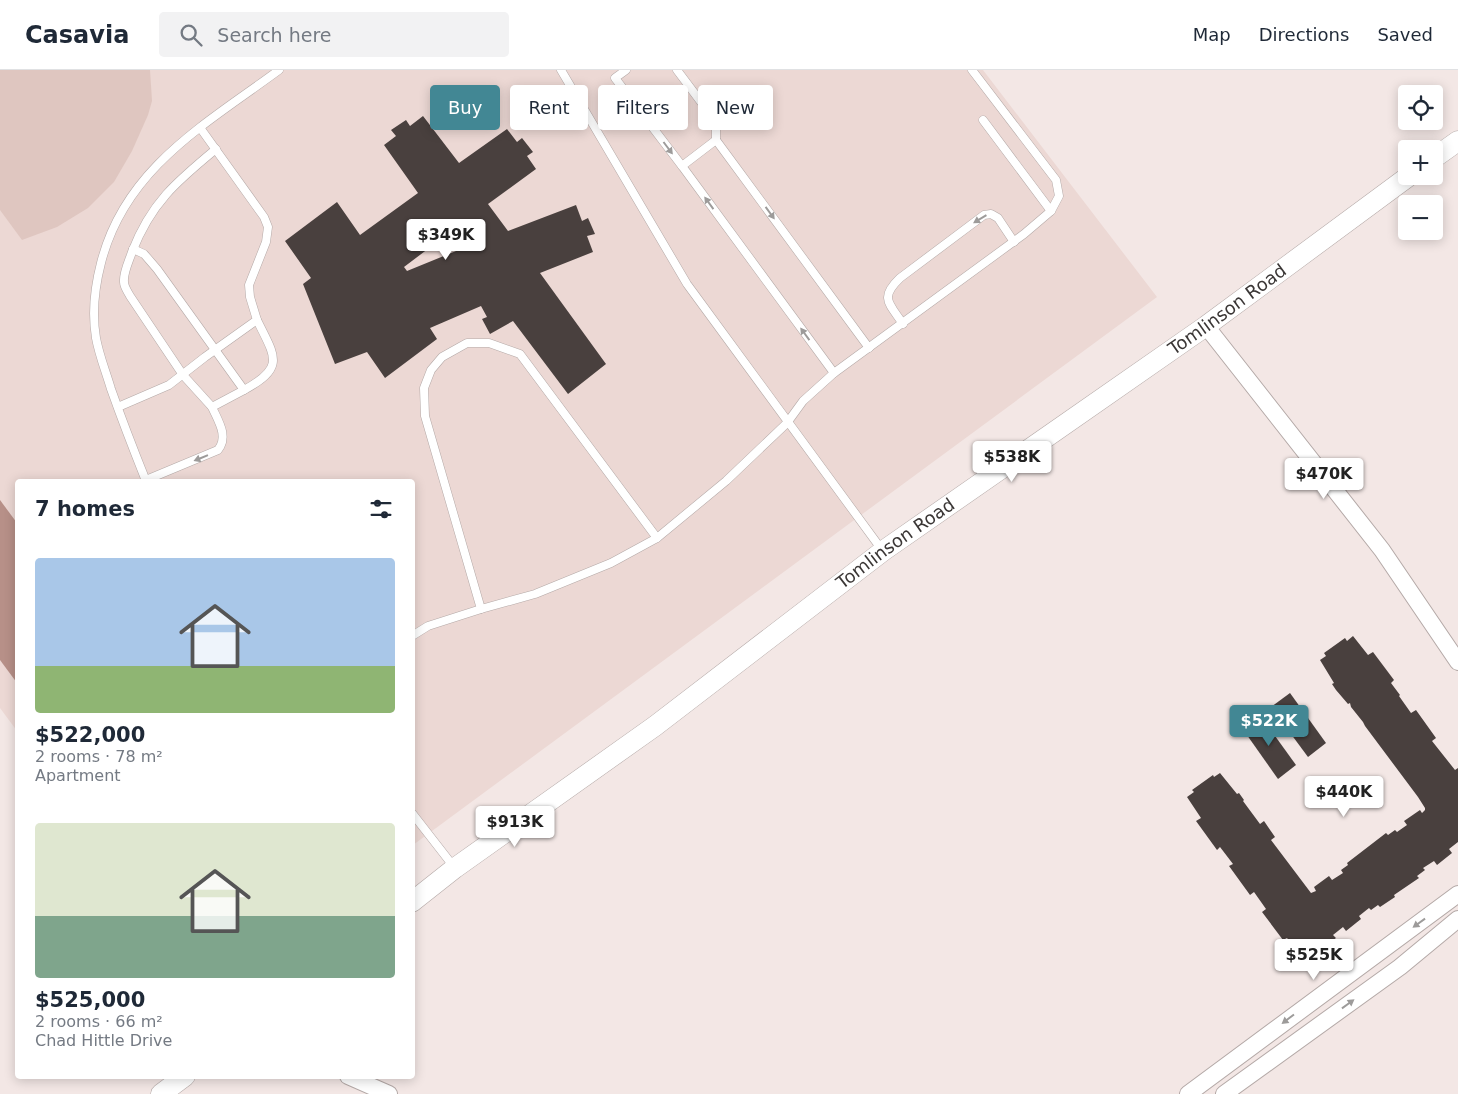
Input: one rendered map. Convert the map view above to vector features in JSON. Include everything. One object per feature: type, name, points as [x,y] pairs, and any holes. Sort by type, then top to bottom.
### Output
[{"type":"street","points":[[1443,152],[1458,141]]},
{"type":"street","name":"Tomlinson Road","points":[[415,900],[456,868],[655,726],[883,551],[1206,326],[1398,185]]},
{"type":"street","points":[[1206,326],[1382,550],[1458,662]]},
{"type":"street","points":[[1188,1094],[1458,894]]},
{"type":"street","points":[[1224,1094],[1400,967],[1458,919]]},
{"type":"street","points":[[161,1094],[181,1079]]},
{"type":"street","points":[[355,1079],[389,1094]]},
{"type":"lane","points":[[145,479],[105,371],[96,338],[96,287],[105,247],[122,210],[140,184],[160,161],[279,70]]},
{"type":"lane","points":[[562,70],[687,284],[883,551]]},
{"type":"lane","points":[[626,70],[615,78],[834,373]]},
{"type":"lane","points":[[677,70],[716,122],[716,140],[869,348]]},
{"type":"lane","points":[[415,634],[428,626],[535,594],[611,563],[657,538],[726,482],[788,422],[803,401],[834,373],[1014,242],[1051,212],[1059,196],[1056,180],[972,70]]},
{"type":"lane","points":[[983,120],[1051,212]]},
{"type":"lane","points":[[201,128],[264,216],[268,227],[266,242],[249,285],[250,298],[257,320],[274,355],[272,366],[266,376],[212,407]]},
{"type":"lane","points":[[682,166],[716,140]]},
{"type":"lane","points":[[151,479],[218,450],[224,439],[223,432],[212,407],[183,375],[130,296],[124,282],[128,263],[141,230],[161,200],[187,173],[216,149]]},
{"type":"lane","points":[[903,324],[888,302],[889,288],[984,215],[992,214],[998,218],[1014,242]]},
{"type":"lane","points":[[133,250],[144,254],[157,270],[244,390]]},
{"type":"lane","points":[[118,407],[169,386],[257,320]]},
{"type":"lane","points":[[481,609],[424,416],[424,388],[431,370],[442,358],[467,343],[489,343],[520,354],[657,538]]},
{"type":"lane","points":[[415,817],[456,868]]},
{"type":"shaded area","points":[[0,70],[983,70],[1157,297],[415,844],[415,479],[15,479],[15,728],[0,708]]},
{"type":"shaded area","points":[[0,70],[150,70],[152,101],[148,115],[132,151],[114,182],[88,208],[57,227],[22,240],[0,210]]},
{"type":"shaded area","points":[[0,500],[15,520],[15,680],[0,660]]},
{"type":"building","points":[[423,116],[430,125],[430,130],[434,130],[459,163],[507,129],[517,142],[522,138],[533,152],[527,156],[536,169],[488,204],[508,231],[576,205],[582,221],[588,218],[595,234],[587,236],[593,252],[540,273],[606,364],[568,394],[513,321],[490,334],[482,319],[487,317],[481,306],[430,328],[437,339],[385,378],[367,352],[335,364],[303,284],[311,278],[285,241],[337,202],[360,235],[418,193],[384,145],[396,136],[391,130],[406,120],[410,126]],"holes":[[[445,236],[456,251],[407,271],[404,267]]]},
{"type":"building","points":[[1353,636],[1368,655],[1373,652],[1394,680],[1391,683],[1411,713],[1416,710],[1436,738],[1432,741],[1455,770],[1458,768],[1458,842],[1449,849],[1452,853],[1437,865],[1434,861],[1423,868],[1425,870],[1417,876],[1419,878],[1394,895],[1395,897],[1380,907],[1378,905],[1371,910],[1369,908],[1359,916],[1361,919],[1346,931],[1343,927],[1333,935],[1336,938],[1320,950],[1311,956],[1309,952],[1302,957],[1287,938],[1283,940],[1262,912],[1266,909],[1254,892],[1250,895],[1229,866],[1233,864],[1220,847],[1217,850],[1196,821],[1201,818],[1187,797],[1194,792],[1192,790],[1213,775],[1214,777],[1220,773],[1237,794],[1239,793],[1260,824],[1264,821],[1275,837],[1271,840],[1311,893],[1316,891],[1314,887],[1329,876],[1332,880],[1343,873],[1341,870],[1348,865],[1347,863],[1386,833],[1388,835],[1395,830],[1397,832],[1407,825],[1404,821],[1420,810],[1422,813],[1425,808],[1418,797],[1351,707],[1350,703],[1348,704],[1336,690],[1332,684],[1334,683],[1320,660],[1326,656],[1324,653],[1345,638],[1347,641]]},
{"type":"building","points":[[1290,693],[1326,743],[1308,757],[1271,707]]},
{"type":"building","points":[[1260,715],[1296,765],[1278,779],[1242,728]]}]
